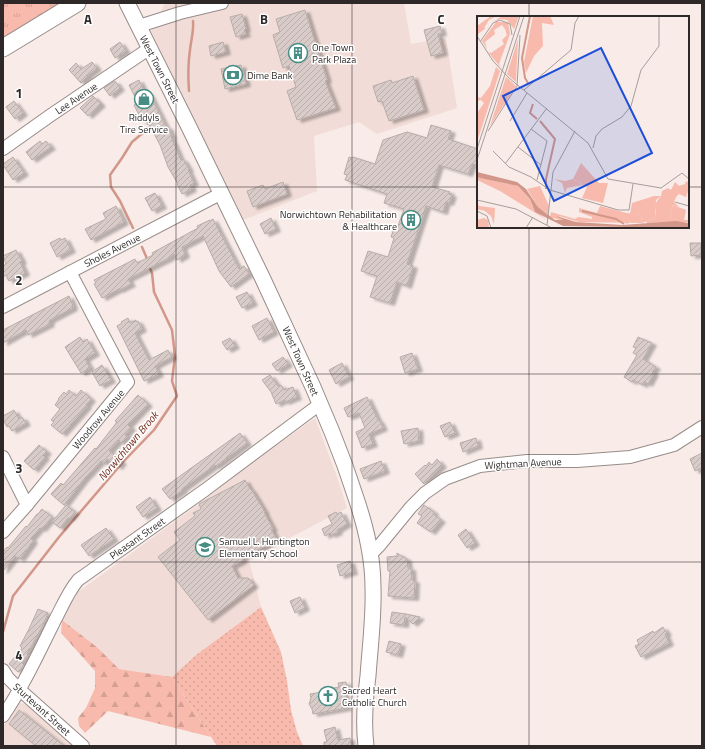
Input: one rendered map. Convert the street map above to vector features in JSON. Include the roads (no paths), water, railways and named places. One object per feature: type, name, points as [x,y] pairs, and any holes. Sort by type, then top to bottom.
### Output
[{"type":"highway","points":[[3,48],[77,3]]},
{"type":"main road","name":"West Town Street","points":[[127,3],[222,193],[281,316],[339,448],[349,477],[366,531],[371,554],[374,589],[372,632],[364,708],[366,746]]},
{"type":"street","points":[[139,26],[180,13],[222,3]]},
{"type":"street","name":"Lee Avenue","points":[[3,148],[150,48]]},
{"type":"street","name":"Sholes Avenue","points":[[3,307],[222,193]]},
{"type":"street","name":"Woodrow Avenue","points":[[3,532],[128,382],[70,272]]},
{"type":"street","name":"Pleasant Street","points":[[3,716],[20,690],[64,603],[78,580],[205,490],[320,404]]},
{"type":"street","name":"Wightman Avenue","points":[[371,554],[411,507],[425,493],[445,479],[480,466],[527,461],[577,461],[630,457],[674,445],[702,426]]},
{"type":"street","points":[[3,457],[27,505]]},
{"type":"street","name":"Sturtevant Street","points":[[3,670],[8,678],[20,690],[83,746]]},
{"type":"waterway","name":"Norwichtown Brook","points":[[189,91],[189,55],[193,32],[193,21]]},
{"type":"waterway","name":"Norwichtown Brook","points":[[133,228],[120,201],[111,187],[110,175],[132,142],[150,127]]},
{"type":"waterway","name":"Norwichtown Brook","points":[[142,247],[148,261]]},
{"type":"waterway","name":"Norwichtown Brook","points":[[3,632],[13,596],[59,537],[123,462],[154,430],[177,396],[172,381],[175,356],[172,330],[154,292],[152,273],[149,266]]},
{"type":"place","name":"One Town Park Plaza","points":[[298,53]]},
{"type":"place","name":"Dime Bank","points":[[233,75]]},
{"type":"place","name":"Riddyls Tire Service","points":[[144,99]]},
{"type":"place","name":"Norwichtown Rehabilitation & Healthcare","points":[[411,220]]},
{"type":"place","name":"Samuel L. Huntington Elementary School","points":[[205,547]]},
{"type":"place","name":"Sacred Heart Catholic Church","points":[[328,696]]}]
